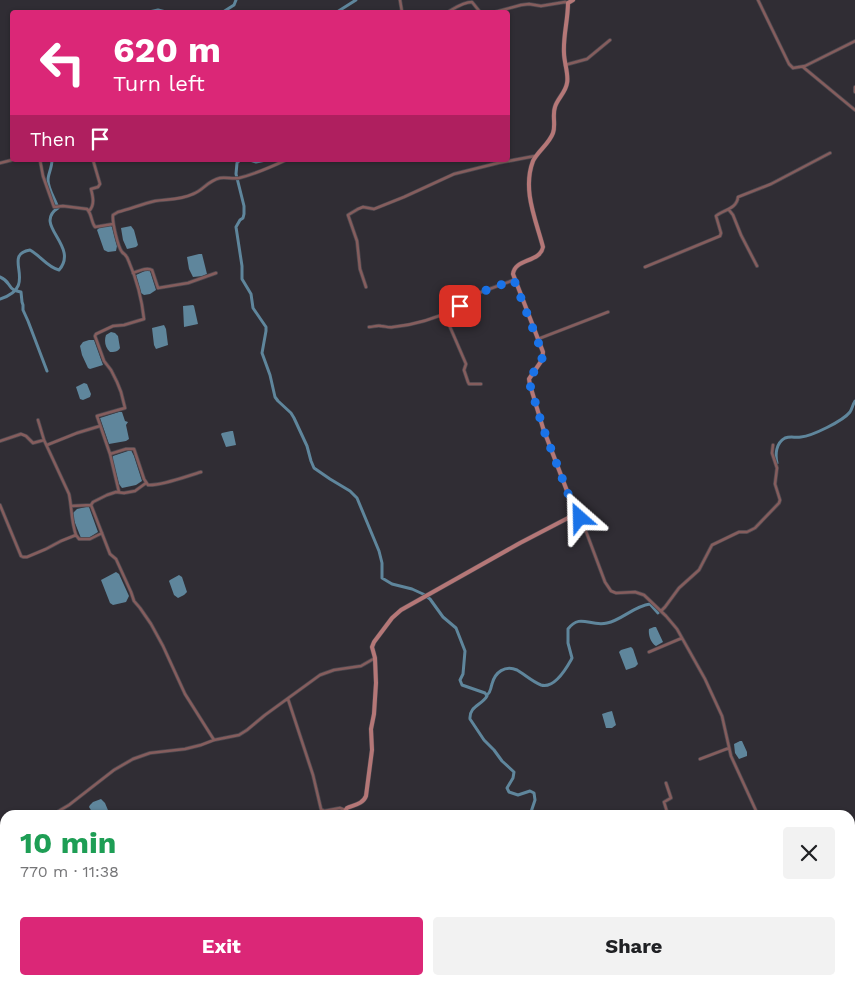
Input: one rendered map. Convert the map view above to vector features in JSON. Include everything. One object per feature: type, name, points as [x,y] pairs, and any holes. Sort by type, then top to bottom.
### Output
[{"type":"main road","points":[[346,810],[348,807],[361,802],[366,796],[372,750],[371,729],[376,684],[375,656],[372,647],[392,618],[401,610],[574,513],[543,428],[530,385],[529,379],[542,360],[542,352],[512,272],[521,263],[539,255],[543,247],[534,221],[530,194],[530,174],[536,156],[551,138],[554,131],[554,109],[567,83],[563,52],[568,3],[574,0]]},
{"type":"street","points":[[758,0],[790,66],[794,68],[803,66],[855,41]]},
{"type":"street","points":[[452,10],[470,1]]},
{"type":"street","points":[[504,10],[529,4],[542,6],[568,3]]},
{"type":"street","points":[[565,65],[587,59],[610,40]]},
{"type":"street","points":[[803,66],[855,110]]},
{"type":"street","points":[[855,87],[855,92]]},
{"type":"street","points":[[644,267],[720,236],[716,216],[736,203],[738,196],[771,184],[830,153]]},
{"type":"street","points":[[510,161],[536,156]]},
{"type":"street","points":[[40,162],[54,207],[89,211]]},
{"type":"street","points":[[94,162],[100,184],[98,187],[91,189],[93,194],[92,206],[89,211],[93,224],[95,227],[113,224]]},
{"type":"street","points":[[119,492],[98,416],[125,408],[121,392],[111,370],[104,361],[96,334],[113,326],[144,319],[133,273],[126,255],[122,252],[112,217],[115,213],[152,202],[194,194],[207,183],[220,178],[240,178],[282,162]]},
{"type":"street","points":[[366,287],[360,269],[357,241],[348,215],[363,208],[374,209],[390,203],[454,174],[504,162]]},
{"type":"street","points":[[729,209],[757,266]]},
{"type":"street","points":[[133,273],[145,269],[152,270],[158,288],[188,283],[216,273]]},
{"type":"street","points":[[369,327],[390,328],[412,324],[458,308],[465,298],[514,280]]},
{"type":"street","points":[[538,340],[608,312]]},
{"type":"street","points":[[444,313],[466,364],[464,370],[468,382],[473,385],[480,384]]},
{"type":"street","points":[[38,420],[46,446],[69,494],[76,535],[79,539],[86,540],[102,533]]},
{"type":"street","points":[[46,446],[100,426]]},
{"type":"street","points":[[0,441],[21,434],[33,443],[44,440]]},
{"type":"street","points":[[660,611],[679,588],[699,570],[712,545],[739,532],[747,532],[755,528],[779,503],[780,500],[775,484],[777,468],[772,453],[774,445]]},
{"type":"street","points":[[110,454],[126,449],[134,449],[144,479],[148,485],[201,472]]},
{"type":"street","points":[[71,506],[91,505],[107,495],[135,491],[146,483]]},
{"type":"street","points":[[0,505],[23,558],[27,558],[76,535]]},
{"type":"street","points":[[91,505],[110,554],[116,559],[134,602],[151,624],[185,694],[214,740]]},
{"type":"street","points":[[574,513],[580,518],[584,526],[605,582],[611,591],[616,594],[641,593],[677,629],[705,679],[722,716],[731,756],[756,810]]},
{"type":"street","points":[[649,652],[682,638]]},
{"type":"street","points":[[60,810],[114,770],[133,759],[150,753],[194,748],[214,740],[236,736],[324,674],[342,668],[361,666],[375,656]]},
{"type":"street","points":[[288,699],[322,810]]},
{"type":"street","points":[[700,759],[729,748]]},
{"type":"street","points":[[666,783],[671,798],[664,802],[666,810]]},
{"type":"street","points":[[329,810],[340,808],[346,810]]},
{"type":"water","points":[[110,225],[117,246],[116,251],[108,252],[104,250],[97,230]]},
{"type":"water","points":[[131,226],[138,245],[127,249],[121,228]]},
{"type":"water","points":[[202,254],[207,274],[193,277],[189,269],[187,257]]},
{"type":"water","points":[[147,270],[150,271],[156,290],[144,295],[141,293],[136,275]]},
{"type":"water","points":[[193,305],[198,324],[184,327],[183,306]]},
{"type":"water","points":[[164,325],[168,345],[156,349],[152,328]]},
{"type":"water","points":[[111,332],[118,336],[120,348],[114,352],[110,352],[105,344],[106,335]]},
{"type":"water","points":[[94,340],[103,365],[90,369],[82,355],[80,346],[83,342]]},
{"type":"water","points":[[84,383],[87,384],[91,394],[90,397],[83,400],[80,399],[76,387]]},
{"type":"water","points":[[122,412],[125,421],[128,422],[126,425],[129,439],[109,444],[100,418]]},
{"type":"water","points":[[233,431],[236,445],[226,447],[221,434]]},
{"type":"water","points":[[131,450],[142,481],[136,485],[122,488],[119,484],[112,458]]},
{"type":"water","points":[[89,507],[98,532],[90,537],[81,538],[73,518],[73,513],[77,509]]},
{"type":"water","points":[[116,572],[119,574],[129,596],[126,602],[113,605],[110,603],[101,580]]},
{"type":"water","points":[[179,575],[182,577],[187,592],[178,598],[174,595],[169,581]]},
{"type":"water","points":[[656,627],[663,642],[656,646],[651,641],[649,634],[649,629]]},
{"type":"water","points":[[631,647],[638,664],[626,670],[619,652]]},
{"type":"water","points":[[612,711],[616,725],[612,728],[606,728],[602,714]]},
{"type":"water","points":[[742,741],[747,756],[739,759],[735,753],[734,744]]},
{"type":"water","points":[[101,799],[108,810],[91,810],[89,807],[93,802]]},
{"type":"waterway","points":[[226,10],[234,5],[236,0]]},
{"type":"waterway","points":[[340,10],[356,0]]},
{"type":"waterway","points":[[0,299],[12,293],[18,287],[20,279],[18,258],[22,253],[30,250],[59,270],[64,261],[61,244],[52,229],[50,221],[51,215],[58,208],[48,183],[52,162]]},
{"type":"waterway","points":[[238,162],[236,174],[244,206],[243,218],[236,227],[242,279],[251,294],[253,308],[266,327],[262,353],[275,397],[294,418],[307,446],[314,468],[350,491],[357,498],[379,551],[382,563],[382,578],[392,584],[423,594],[430,599],[443,617],[456,628],[465,651],[463,674],[460,680],[462,685],[485,693],[487,696],[474,708],[470,719],[484,740],[514,772],[507,788],[509,792],[518,795],[530,791],[534,793],[535,800],[532,810]]},
{"type":"waterway","points":[[0,277],[14,290],[21,292],[23,310],[47,371]]},
{"type":"waterway","points":[[777,463],[777,449],[782,440],[787,437],[806,436],[834,424],[850,412],[855,401]]},
{"type":"waterway","points":[[487,695],[490,692],[495,676],[508,668],[517,670],[541,685],[550,684],[555,681],[563,673],[572,658],[568,643],[568,629],[572,624],[581,621],[607,623],[639,607],[650,604],[658,613]]},
{"type":"route","points":[[460,306],[461,301],[465,298],[514,280],[542,352],[542,360],[529,379],[530,385],[543,428],[574,508],[574,513],[580,518]]}]
